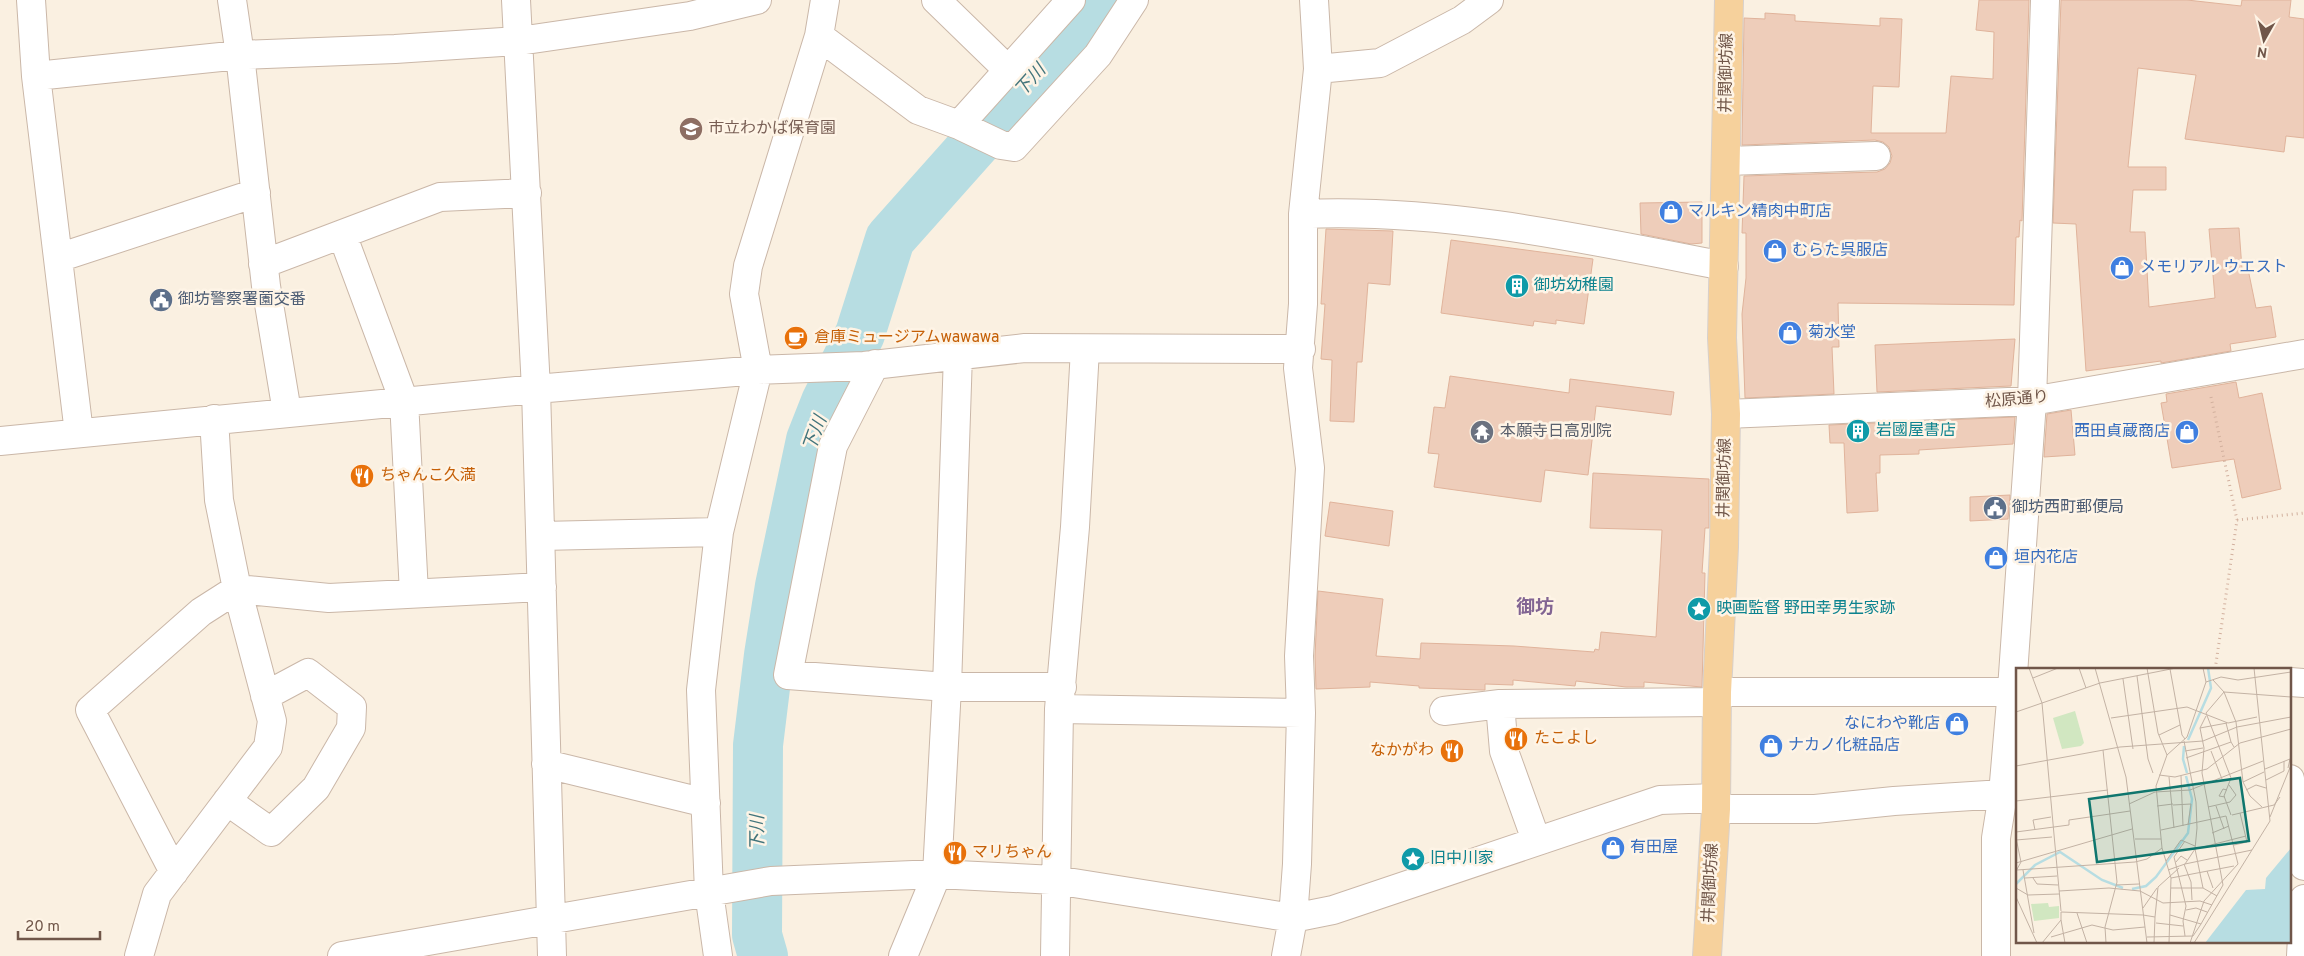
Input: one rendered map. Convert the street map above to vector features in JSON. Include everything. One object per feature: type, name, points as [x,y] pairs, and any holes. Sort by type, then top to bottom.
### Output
[{"type":"main road","name":"井関御坊線","points":[[1707,956],[1716,804],[1717,697],[1724,547],[1726,414],[1722,338],[1729,0]]},
{"type":"street","points":[[31,0],[36,76],[79,433]]},
{"type":"street","points":[[232,0],[264,264],[288,412]]},
{"type":"street","points":[[516,0],[536,389],[552,956]]},
{"type":"street","points":[[36,76],[240,55],[395,50],[519,41],[689,8],[757,0]]},
{"type":"street","points":[[718,956],[721,890],[706,804],[702,690],[719,532],[758,370],[744,294],[748,266],[819,36],[824,0]]},
{"type":"street","points":[[936,0],[1008,70]]},
{"type":"street","points":[[963,127],[1008,70],[1071,0]]},
{"type":"street","points":[[819,36],[918,110],[963,127],[1001,145],[1014,148],[1098,55],[1134,0]]},
{"type":"street","points":[[1286,956],[1293,918],[1301,713],[1299,656],[1310,468],[1298,368],[1301,349],[1303,214],[1318,69],[1314,0]]},
{"type":"street","points":[[1318,69],[1380,63],[1462,20],[1488,0]]},
{"type":"street","points":[[1996,956],[1996,838],[2003,794],[2014,690],[2032,401],[2044,0]]},
{"type":"street","points":[[1726,161],[1876,156]]},
{"type":"street","points":[[58,258],[256,193]]},
{"type":"street","points":[[264,264],[440,197],[527,193]]},
{"type":"street","points":[[1303,214],[1340,212],[1458,221],[1586,239],[1724,266]]},
{"type":"street","points":[[342,234],[404,401],[414,594]]},
{"type":"street","points":[[0,441],[536,389],[758,370],[870,365],[1025,348],[1301,349]]},
{"type":"street","points":[[1055,956],[1060,698],[1075,527],[1085,349]]},
{"type":"street","points":[[903,956],[937,874],[947,687],[958,354]]},
{"type":"street","name":"松原通り","points":[[1726,414],[2032,401],[2304,354]]},
{"type":"street","points":[[870,365],[832,446],[788,675],[1060,698],[1301,713]]},
{"type":"street","points":[[138,956],[157,894],[268,747],[272,721],[237,588],[219,500],[214,419]]},
{"type":"street","points":[[541,536],[719,532]]},
{"type":"street","points":[[174,872],[90,710],[201,612],[237,588],[329,598],[542,587]]},
{"type":"street","points":[[227,801],[272,832],[316,788],[351,728],[352,707],[308,673],[265,696]]},
{"type":"street","points":[[1444,711],[1500,704],[2014,690]]},
{"type":"street","points":[[1500,704],[1504,751],[1536,840]]},
{"type":"street","points":[[546,764],[706,804]]},
{"type":"street","points":[[2292,791],[2304,866]]},
{"type":"street","points":[[342,956],[771,881],[937,874],[1055,880],[1293,918],[1333,910],[1536,840],[1660,800],[1815,810],[1894,801],[2003,794]]},
{"type":"street","points":[[2301,956],[2304,899]]},
{"type":"path","points":[[2206,372],[2237,520],[2215,668]]},
{"type":"path","points":[[2237,520],[2304,512]]},
{"type":"building","points":[[1979,0],[2029,0],[2022,221],[2020,220],[2019,237],[2016,237],[2014,305],[1838,303],[1839,347],[1832,347],[1834,394],[1745,398],[1742,314],[1746,278],[1746,233],[1742,233],[1744,176],[1877,172],[1885,169],[1890,163],[1892,156],[1889,147],[1883,142],[1875,140],[1742,145],[1744,18],[1765,19],[1765,13],[1795,15],[1795,21],[1880,26],[1880,18],[1902,19],[1899,87],[1873,86],[1871,133],[1946,133],[1951,76],[1993,79],[1994,32],[1976,30]]},
{"type":"building","points":[[2061,0],[2187,0],[2241,6],[2242,0],[2291,0],[2289,17],[2304,19],[2304,138],[2286,136],[2284,152],[2185,139],[2196,75],[2138,68],[2128,167],[2166,167],[2166,190],[2133,190],[2130,232],[2145,232],[2149,307],[2215,298],[2209,229],[2239,228],[2242,269],[2248,269],[2256,308],[2271,306],[2276,337],[2230,344],[2231,351],[2161,363],[2161,361],[2086,371],[2076,224],[2053,223]]},
{"type":"building","name":"マルキン精肉中町店","points":[[1702,202],[1702,243],[1691,244],[1641,234],[1640,203]]},
{"type":"building","points":[[1326,229],[1393,231],[1390,285],[1368,283],[1362,362],[1357,362],[1354,422],[1330,421],[1332,360],[1321,359],[1325,304],[1321,304]]},
{"type":"building","name":"御坊幼稚園","points":[[1451,240],[1593,259],[1584,324],[1556,320],[1556,324],[1534,321],[1533,326],[1441,313]]},
{"type":"building","points":[[2015,339],[2011,386],[1877,392],[1875,345]]},
{"type":"building","points":[[1450,376],[1569,393],[1570,379],[1674,392],[1671,415],[1596,406],[1588,475],[1545,470],[1541,502],[1434,487],[1439,454],[1428,453],[1434,407],[1445,408]]},
{"type":"building","points":[[2236,382],[2239,398],[2262,393],[2281,489],[2242,498],[2234,459],[2172,468],[2161,403],[2167,402],[2166,394]]},
{"type":"building","points":[[2071,410],[2075,455],[2044,457],[2047,414]]},
{"type":"building","points":[[2015,417],[2013,444],[1919,450],[1919,454],[1880,455],[1880,473],[1876,473],[1878,511],[1847,513],[1844,443],[1830,443],[1829,425]]},
{"type":"building","points":[[1593,473],[1709,479],[1709,528],[1705,528],[1702,573],[1705,573],[1702,687],[1644,682],[1644,687],[1626,687],[1576,681],[1575,686],[1513,680],[1513,685],[1485,684],[1485,690],[1419,688],[1419,686],[1370,682],[1370,687],[1316,689],[1315,656],[1318,591],[1383,599],[1376,656],[1420,659],[1421,643],[1514,646],[1594,652],[1595,649],[1599,650],[1601,632],[1656,637],[1662,530],[1590,528]]},
{"type":"building","points":[[2010,495],[2008,519],[1970,521],[1970,497]]},
{"type":"building","points":[[1330,502],[1393,511],[1389,546],[1325,536]]},
{"type":"waterway","name":"下川","points":[[763,956],[757,935],[758,745],[780,586],[811,440],[826,402],[860,334],[890,239],[1103,0]]},
{"type":"place","name":"市立わかば保育園","points":[[691,129]]},
{"type":"place","name":"マルキン精肉中町店","points":[[1671,212]]},
{"type":"place","name":"むらた呉服店","points":[[1775,251]]},
{"type":"place","name":"メモリアル ウエスト","points":[[2122,268]]},
{"type":"place","name":"御坊幼稚園","points":[[1517,286]]},
{"type":"place","name":"御坊警察署薗交番","points":[[161,300]]},
{"type":"place","name":"菊水堂","points":[[1790,333]]},
{"type":"place","name":"倉庫ミュージアムwawawa","points":[[796,338]]},
{"type":"place","name":"岩國屋書店","points":[[1858,431]]},
{"type":"place","name":"本願寺日高別院","points":[[1482,432]]},
{"type":"place","name":"西田貞蔵商店","points":[[2187,432]]},
{"type":"place","name":"ちゃんこ久満","points":[[362,476]]},
{"type":"place","name":"御坊西町郵便局","points":[[1995,508]]},
{"type":"place","name":"垣内花店","points":[[1996,558]]},
{"type":"place","name":"映画監督 野田幸男生家跡","points":[[1699,609]]},
{"type":"place","name":"なにわや靴店","points":[[1957,724]]},
{"type":"place","name":"たこよし","points":[[1516,739]]},
{"type":"place","name":"ナカノ化粧品店","points":[[1771,746]]},
{"type":"place","name":"なかがわ","points":[[1452,751]]},
{"type":"place","name":"有田屋","points":[[1613,848]]},
{"type":"place","name":"マリちゃん","points":[[955,853]]},
{"type":"place","name":"旧中川家","points":[[1413,859]]},
{"type":"district","name":"御坊","points":[[1535,608]]}]
